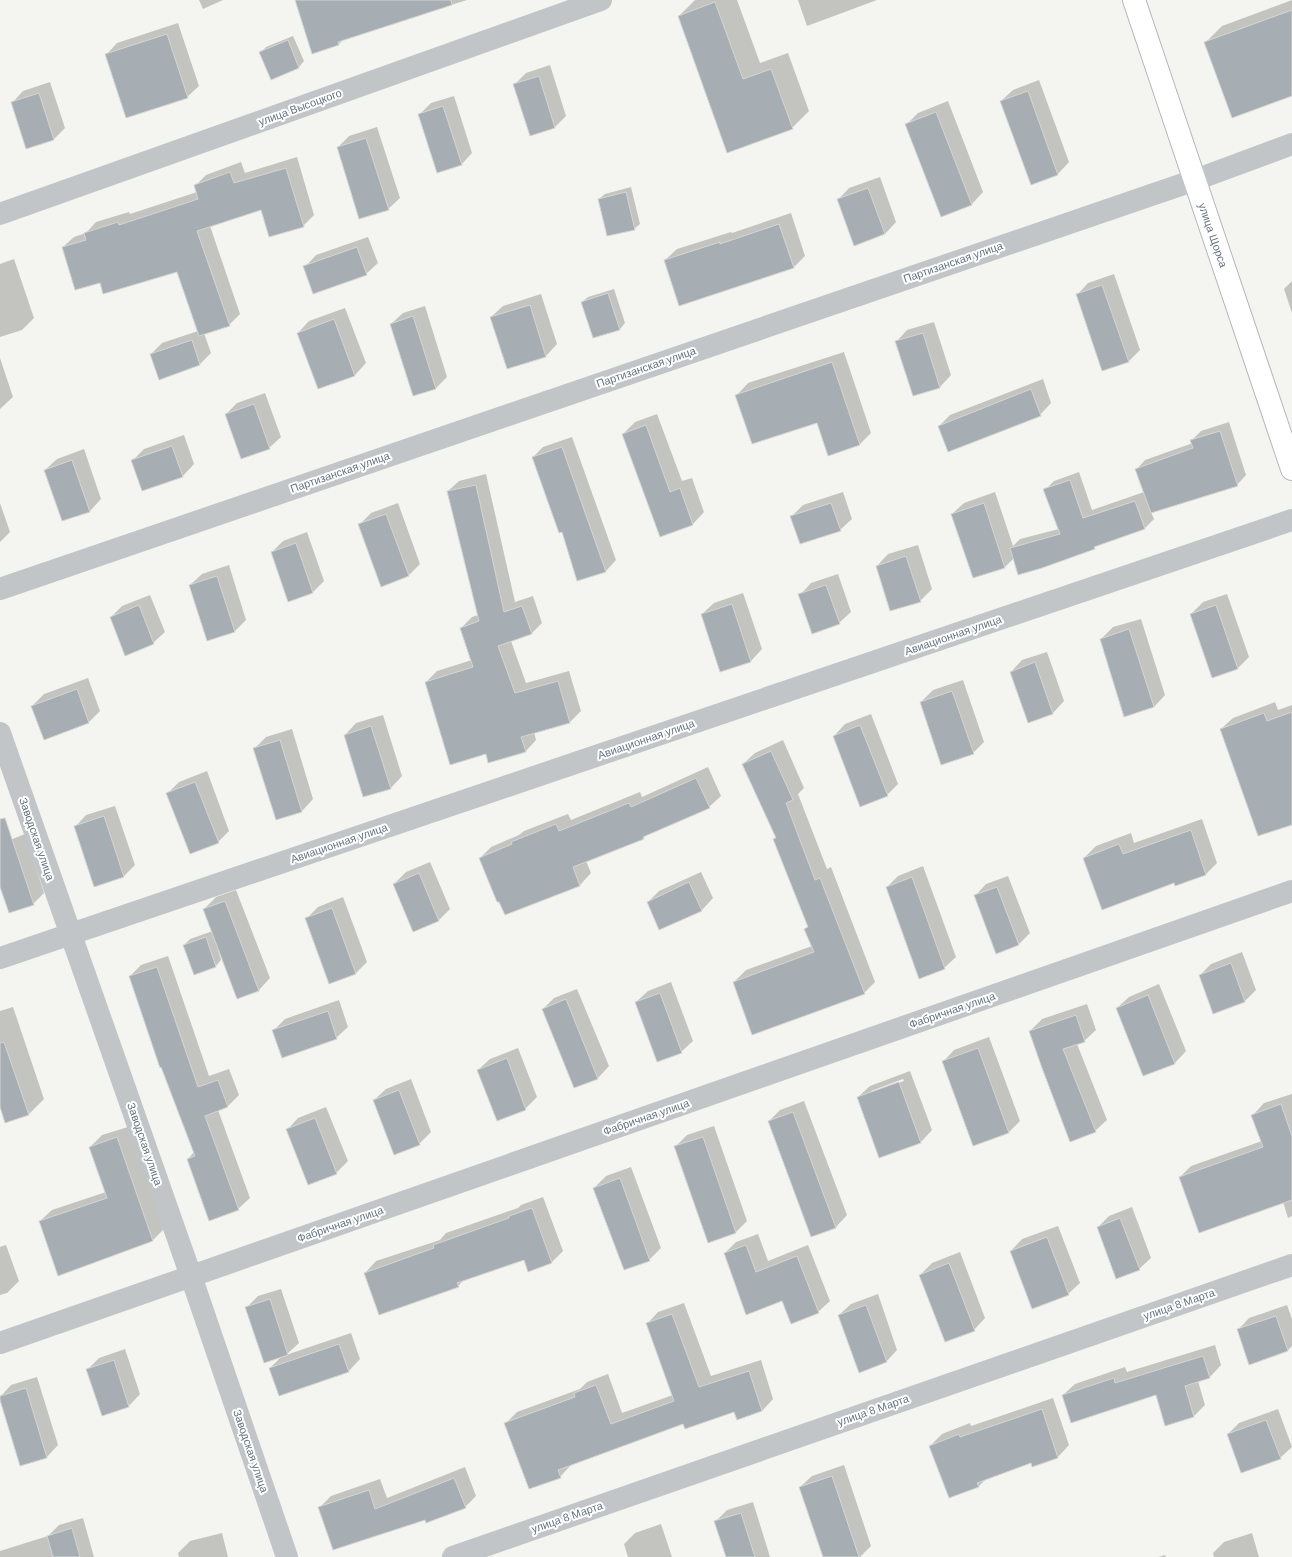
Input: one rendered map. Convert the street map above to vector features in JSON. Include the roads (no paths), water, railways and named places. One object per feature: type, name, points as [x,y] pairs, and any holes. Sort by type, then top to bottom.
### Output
[{"type":"main road","name":"улица Щорса","points":[[1134,0],[1292,469]]},
{"type":"street","name":"улица Высоцкого","points":[[0,214],[601,0]]},
{"type":"street","name":"Партизанская улица","points":[[0,589],[1195,180],[1292,144]]},
{"type":"street","name":"Авиационная улица","points":[[0,958],[1292,520]]},
{"type":"street","name":"Заводская улица","points":[[0,733],[191,1276],[287,1557]]},
{"type":"street","name":"Фабричная улица","points":[[0,1343],[1292,891]]},
{"type":"street","name":"улица 8 Марта","points":[[453,1557],[1292,1265]]}]
